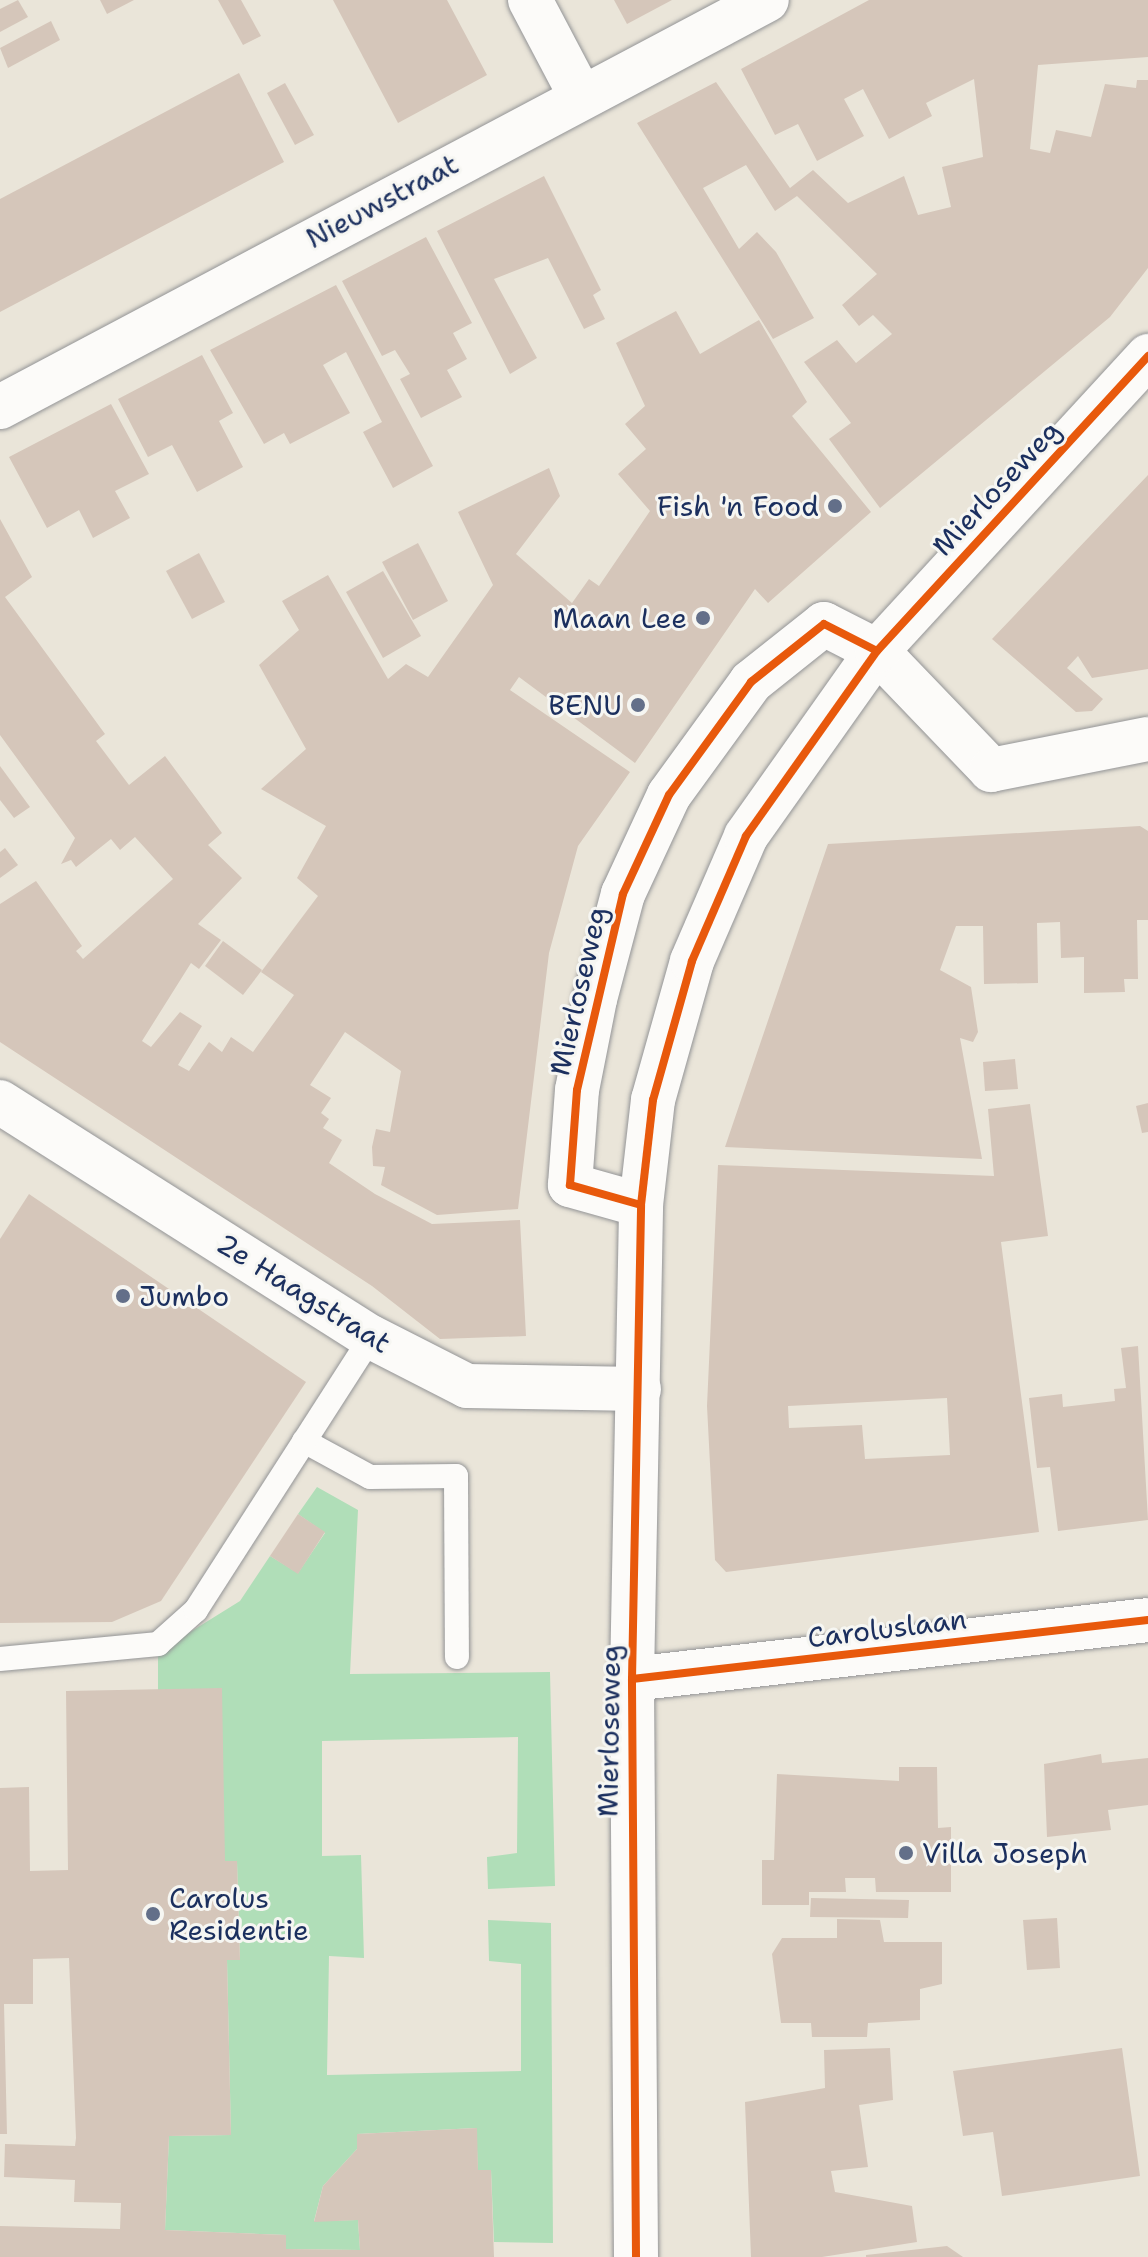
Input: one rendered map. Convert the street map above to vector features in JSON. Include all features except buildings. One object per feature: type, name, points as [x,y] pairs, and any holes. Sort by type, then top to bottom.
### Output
[{"type":"street","points":[[530,0],[580,95]]},
{"type":"street","name":"Nieuwstraat","points":[[0,407],[580,95],[767,0]]},
{"type":"street","name":"Mierloseweg","points":[[636,2257],[632,1679],[641,1205],[653,1100],[692,961],[746,836],[877,651],[1148,356]]},
{"type":"street","name":"Mierloseweg","points":[[641,1205],[570,1185],[577,1090],[623,894],[669,795],[751,682],[824,624],[877,651]]},
{"type":"street","points":[[877,651],[991,770],[1148,739]]},
{"type":"street","name":"2e Haagstraat","points":[[0,1102],[371,1337],[467,1386],[639,1389]]},
{"type":"street","name":"Caroluslaan","points":[[632,1679],[1148,1620]]},
{"type":"lane","points":[[0,1659],[158,1644],[196,1610],[371,1337]]},
{"type":"lane","points":[[304,1441],[370,1477],[456,1476],[457,1657]]},
{"type":"green space","points":[[317,1487],[358,1510],[350,1674],[550,1672],[555,1886],[488,1889],[487,1857],[517,1853],[518,1737],[322,1741],[322,1856],[361,1855],[364,1958],[329,1956],[327,2075],[521,2071],[521,1964],[489,1961],[488,1920],[551,1923],[553,2243],[494,2242],[491,2170],[478,2170],[476,2128],[357,2134],[357,2149],[323,2186],[314,2221],[358,2220],[360,2250],[286,2249],[286,2235],[165,2230],[169,2136],[231,2135],[227,1960],[240,1960],[237,1862],[225,1861],[158,1690],[158,1652],[240,1601],[270,1556],[298,1573],[325,1533],[298,1514]]},
{"type":"cycle path","points":[[636,2257],[632,1679],[641,1205],[653,1100],[692,961],[746,836],[877,651],[1148,356]]},
{"type":"cycle path","points":[[641,1205],[570,1185],[577,1090],[623,894],[669,795],[751,682],[824,624],[877,651]]},
{"type":"cycle path","points":[[632,1679],[1148,1620]]},
{"type":"place","name":"Fish 'n Food","points":[[835,506]]},
{"type":"place","name":"Maan Lee","points":[[703,618]]},
{"type":"place","name":"BENU","points":[[638,705]]},
{"type":"place","name":"Jumbo","points":[[123,1296]]},
{"type":"place","name":"Villa Joseph","points":[[906,1853]]},
{"type":"place","name":"Carolus Residentie","points":[[153,1914]]}]
